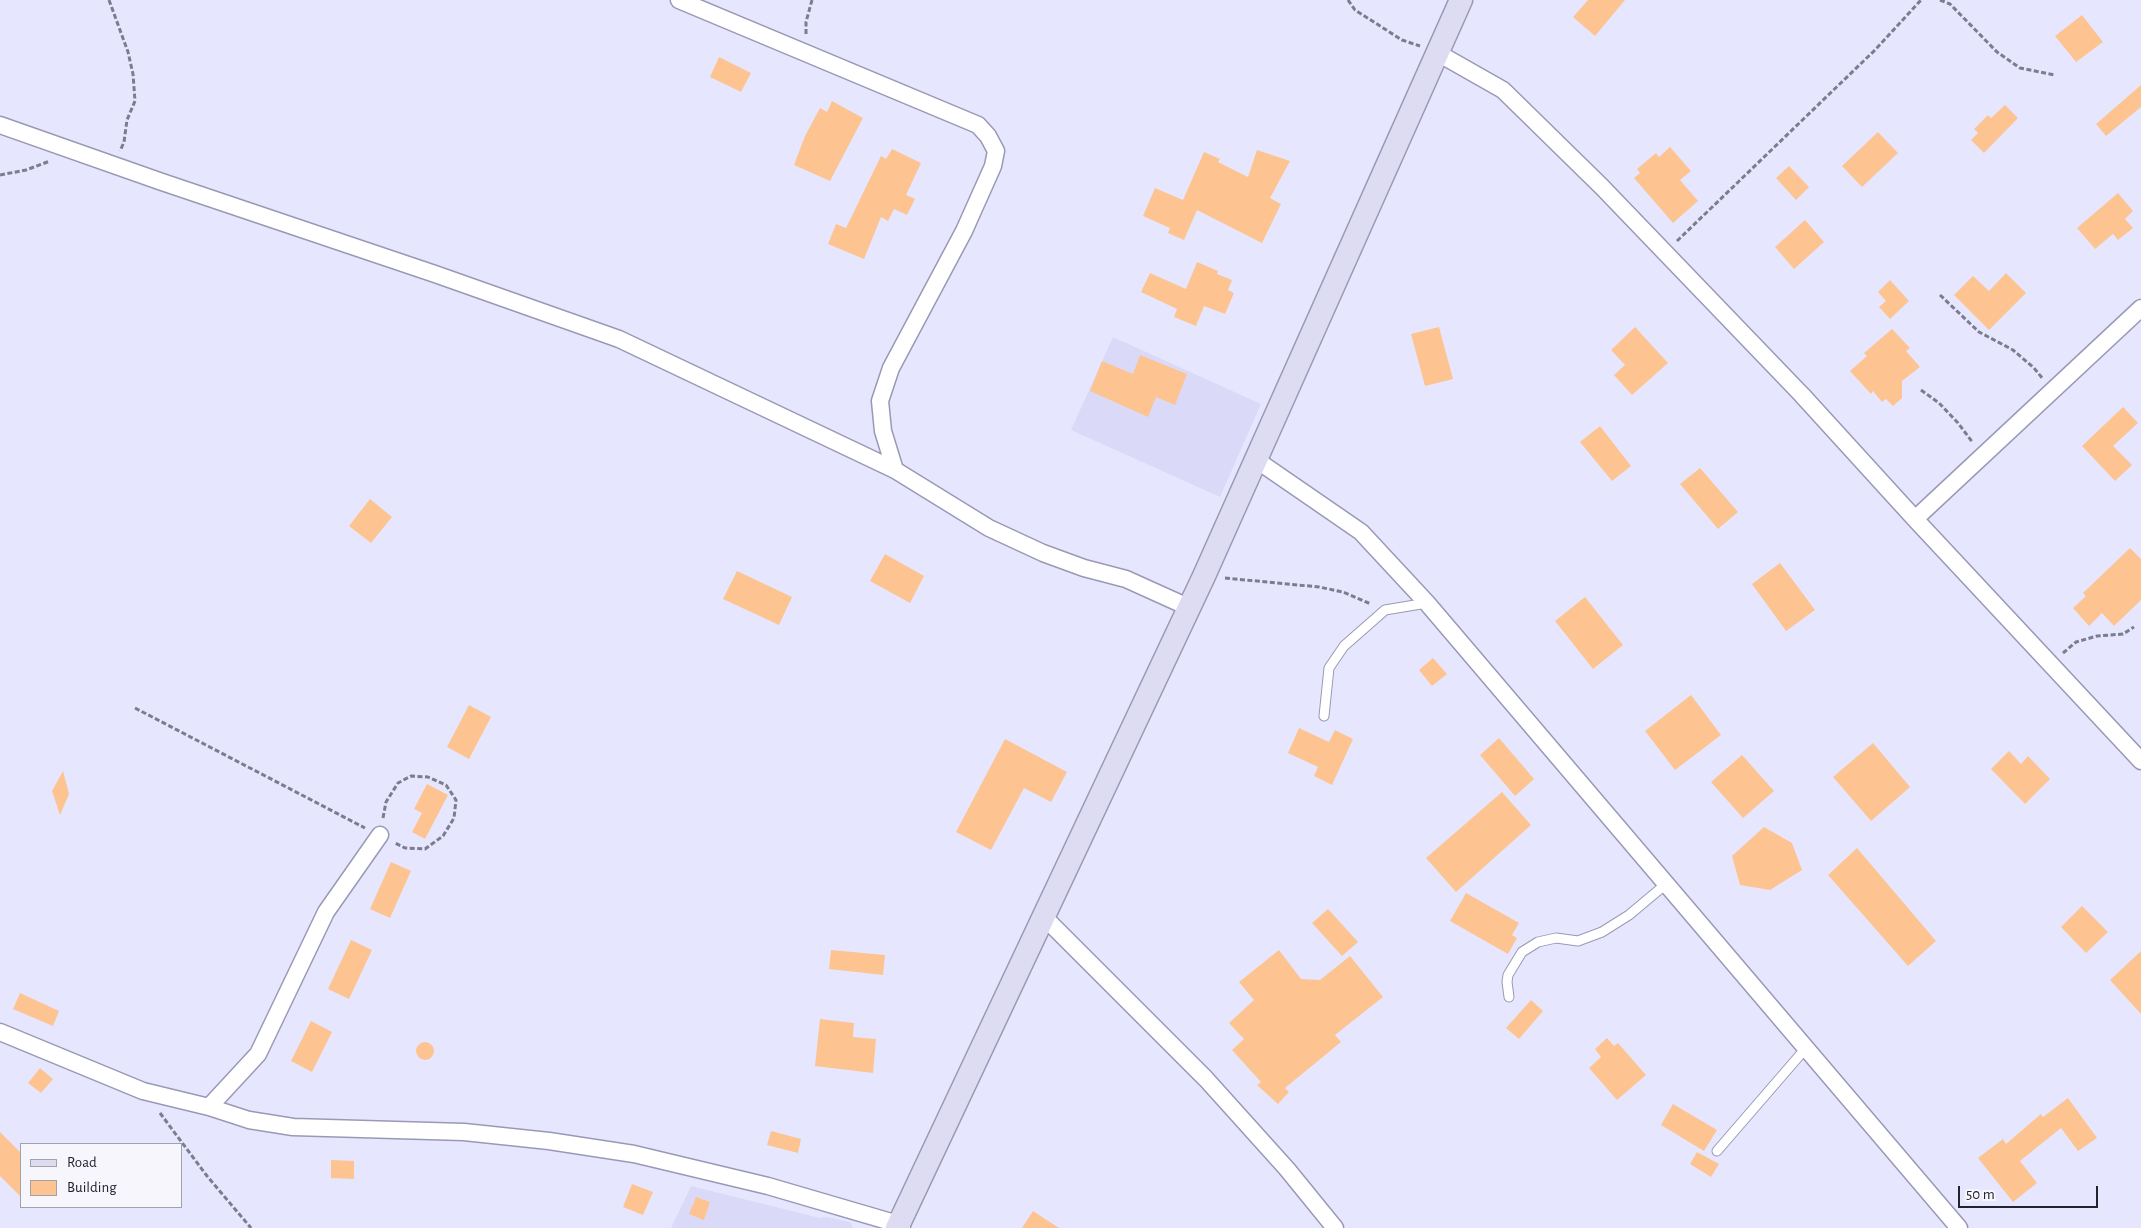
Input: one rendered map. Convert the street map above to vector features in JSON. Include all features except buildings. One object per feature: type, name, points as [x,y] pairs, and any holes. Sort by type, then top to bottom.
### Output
[{"type":"street","points":[[679,0],[978,125],[988,136],[996,152],[993,166],[964,231],[891,368],[880,401],[883,431],[895,470]]},
{"type":"street","points":[[0,1032],[143,1091],[209,1107],[249,1120],[293,1127],[464,1132],[634,1154],[768,1186],[899,1227],[1043,916],[1204,576],[1336,282],[1436,52],[1461,0]]},
{"type":"street","points":[[1436,52],[1503,90],[1666,252],[1802,395],[1915,519],[2141,760]]},
{"type":"street","points":[[0,125],[619,339],[895,470],[989,528],[1043,553],[1084,568],[1126,579],[1188,608]]},
{"type":"street","points":[[1915,519],[2053,390],[2135,325],[2141,308]]},
{"type":"street","points":[[1255,459],[1361,532],[1427,603],[1959,1228]]},
{"type":"street","points":[[209,1107],[258,1054],[326,912],[380,836]]},
{"type":"street","points":[[1043,916],[1206,1079],[1287,1169],[1335,1228]]},
{"type":"lane","points":[[1324,716],[1329,668],[1344,646],[1385,610],[1427,603]]},
{"type":"lane","points":[[1509,997],[1506,982],[1508,974],[1522,952],[1538,942],[1556,938],[1578,941],[1602,932],[1629,915],[1666,884]]},
{"type":"lane","points":[[1717,1151],[1806,1048]]},
{"type":"path","points":[[109,0],[128,52],[133,74],[135,101],[127,120],[124,142],[114,165]]},
{"type":"path","points":[[807,52],[806,22],[812,0]]},
{"type":"path","points":[[1348,0],[1355,10],[1402,40],[1436,52]]},
{"type":"path","points":[[1666,252],[1875,50],[1921,0]]},
{"type":"path","points":[[1940,0],[1950,4],[1996,52],[2020,68],[2055,75]]},
{"type":"path","points":[[0,175],[26,170],[73,151]]},
{"type":"path","points":[[1940,295],[1979,332],[2014,350],[2034,368],[2053,390]]},
{"type":"path","points":[[1921,390],[1939,403],[1958,423],[1982,456]]},
{"type":"path","points":[[1204,576],[1319,587],[1343,592],[1385,610]]},
{"type":"path","points":[[2051,663],[2076,642],[2097,636],[2123,634],[2134,627]]},
{"type":"path","points":[[135,708],[380,836],[405,848],[425,849],[443,836],[454,818],[456,800],[446,785],[428,777],[411,776],[398,783],[386,802],[380,836]]},
{"type":"path","points":[[143,1091],[207,1176],[251,1228]]},
{"type":"shaded area","points":[[1113,337],[1261,404],[1220,497],[1071,430]]},
{"type":"shaded area","points":[[691,1186],[820,1218],[827,1217],[850,1222],[853,1228],[671,1228]]}]
